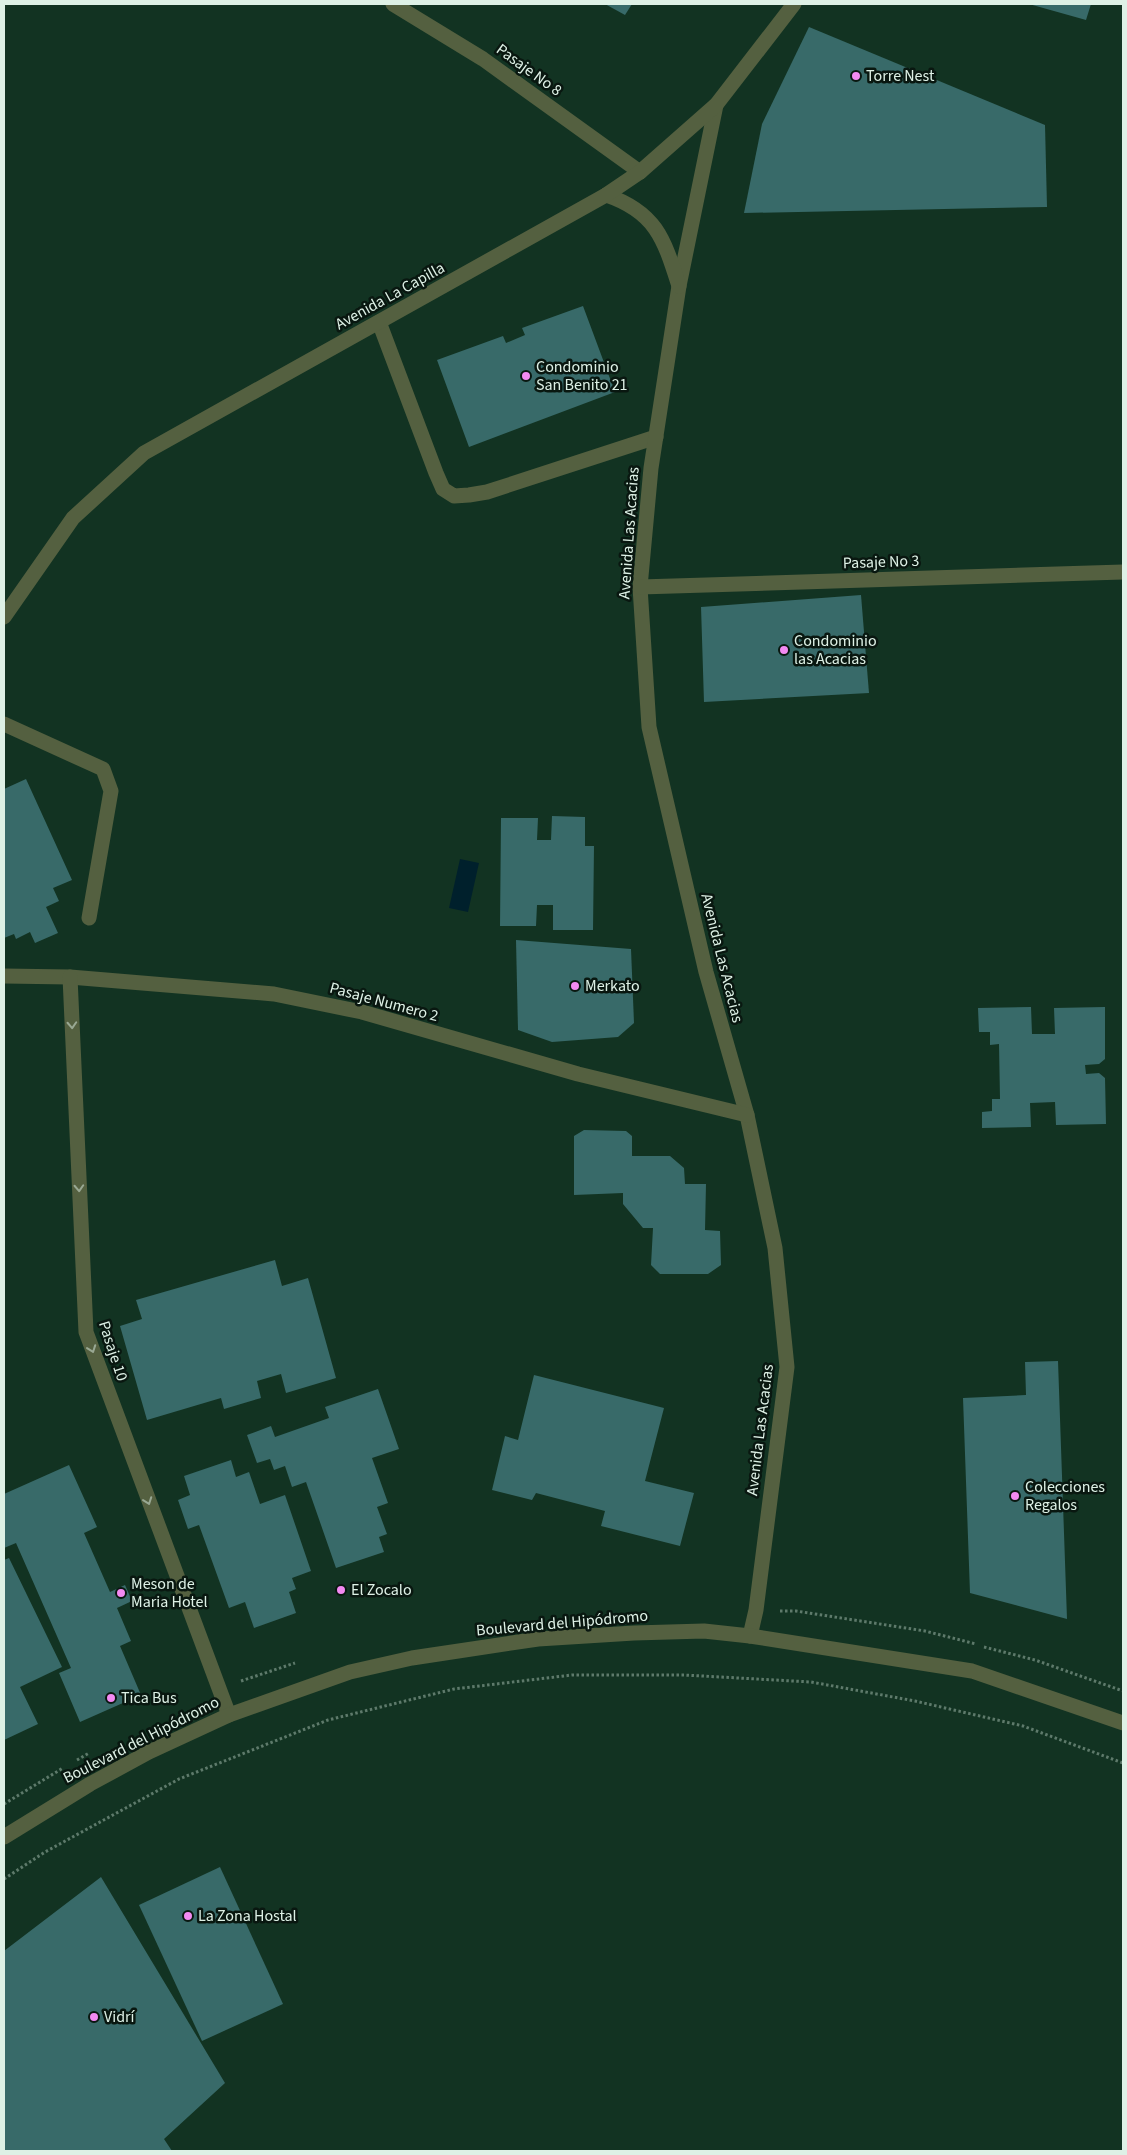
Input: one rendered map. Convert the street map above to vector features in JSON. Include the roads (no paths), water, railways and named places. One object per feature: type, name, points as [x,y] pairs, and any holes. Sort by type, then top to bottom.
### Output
[{"type":"street","name":"Pasaje No 8","points":[[394,4],[483,58],[640,172]]},
{"type":"street","name":"Avenida La Capilla","points":[[4,617],[73,518],[144,453],[606,195],[640,172],[716,106],[794,4]]},
{"type":"street","name":"Avenida Las Acacias","points":[[716,106],[679,286],[651,468],[640,587],[649,727],[706,972],[747,1115],[775,1248],[787,1367],[756,1610],[750,1636]]},
{"type":"street","name":"Avenida Las Acacias","points":[[606,195],[624,201],[644,215],[658,230],[667,249],[679,286]]},
{"type":"street","points":[[379,322],[443,489],[454,496],[487,492],[656,437]]},
{"type":"street","name":"Pasaje No 3","points":[[640,587],[1123,572]]},
{"type":"street","points":[[4,724],[103,769],[111,790],[89,918]]},
{"type":"street","name":"Pasaje Numero 2","points":[[4,976],[70,977],[274,994],[362,1012],[578,1074],[747,1115]]},
{"type":"street","name":"Pasaje 10","points":[[70,977],[86,1332],[229,1715]]},
{"type":"street","name":"Boulevard del Hipódromo","points":[[4,1837],[90,1784],[150,1752],[229,1715],[350,1672],[412,1658],[538,1639],[704,1631],[750,1636],[972,1671],[1123,1723]]},
{"type":"water","points":[[460,859],[479,863],[468,912],[449,908]]},
{"type":"place","name":"Torre Nest","points":[[856,76]]},
{"type":"place","name":"Condominio San Benito 21","points":[[526,376]]},
{"type":"place","name":"Condominio las Acacias","points":[[784,650]]},
{"type":"place","name":"Merkato","points":[[575,986]]},
{"type":"place","name":"Colecciones Regalos","points":[[1015,1496]]},
{"type":"place","name":"El Zocalo","points":[[341,1590]]},
{"type":"place","name":"Meson de Maria Hotel","points":[[121,1593]]},
{"type":"place","name":"Tica Bus","points":[[111,1698]]},
{"type":"place","name":"La Zona Hostal","points":[[188,1916]]},
{"type":"place","name":"Vidrí","points":[[94,2017]]}]
